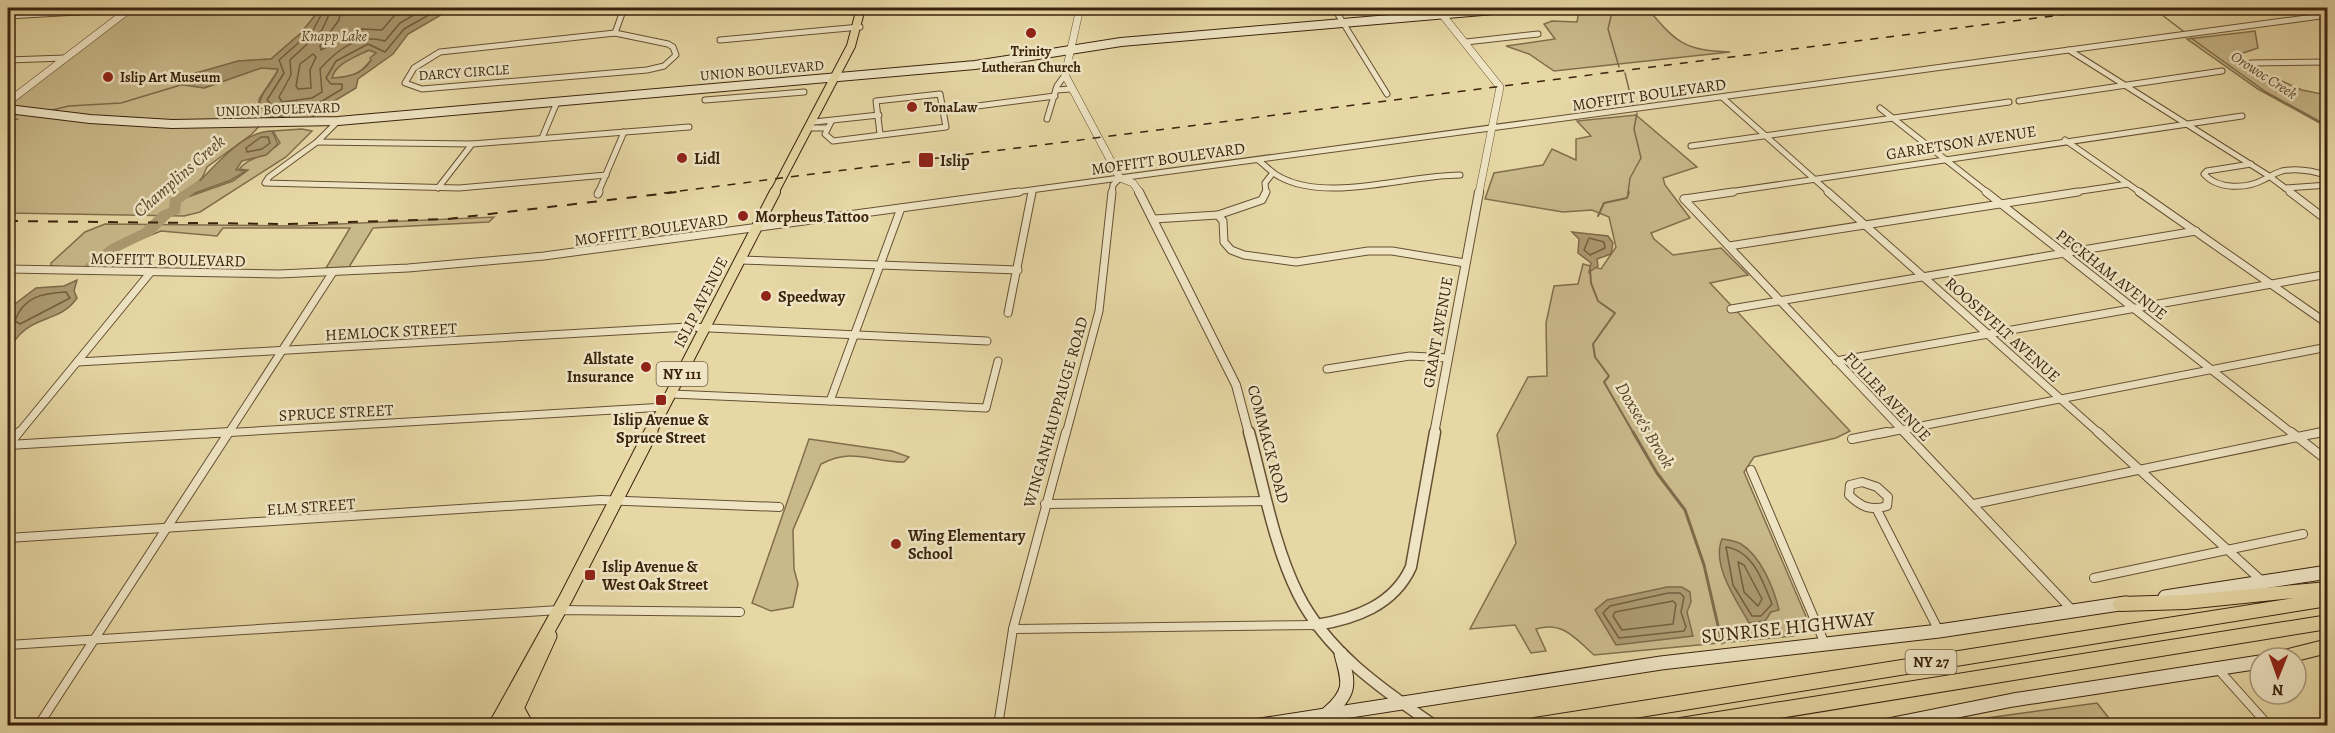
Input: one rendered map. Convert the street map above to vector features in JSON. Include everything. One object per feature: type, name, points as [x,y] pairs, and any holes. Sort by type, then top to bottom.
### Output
[{"type":"highway","points":[[2121,604],[2186,602],[2328,588]]},
{"type":"highway","name":"NY 27","points":[[1534,726],[2328,599]]},
{"type":"highway","name":"NY 27","points":[[1680,726],[2328,622]]},
{"type":"highway","points":[[2308,651],[2328,645]]},
{"type":"main road","name":"ISLIP AVENUE","points":[[500,724],[812,124],[860,27],[861,8]]},
{"type":"main road","name":"UNION BOULEVARD","points":[[8,109],[79,119],[146,123],[233,125],[338,121],[1007,62],[1121,42],[1517,8]]},
{"type":"main road","name":"SUNRISE HIGHWAY","points":[[1254,726],[1661,663],[1939,631],[2328,572]]},
{"type":"main road","name":"ISLIP AVENUE","points":[[500,724],[517,708],[560,610]]},
{"type":"main road","points":[[2308,654],[2328,651]]},
{"type":"main road","points":[[1327,714],[1347,695],[1348,683],[1341,654]]},
{"type":"main road","points":[[1883,726],[1903,724],[2013,700],[2248,664]]},
{"type":"main road","points":[[517,708],[527,726]]},
{"type":"main road","points":[[484,726],[500,724]]},
{"type":"street","points":[[8,16],[130,8]]},
{"type":"street","points":[[8,102],[130,8]]},
{"type":"street","points":[[615,33],[624,8]]},
{"type":"street","points":[[861,8],[885,8]]},
{"type":"street","points":[[1047,119],[1055,93],[1065,75],[1080,8]]},
{"type":"street","points":[[1334,8],[1387,94]]},
{"type":"street","name":"GRANT AVENUE","points":[[1316,625],[1345,619],[1384,600],[1396,593],[1408,578],[1490,128],[1500,87],[1437,8]]},
{"type":"street","name":"MOFFITT BOULEVARD","points":[[8,269],[150,273],[333,272],[544,256],[2328,15]]},
{"type":"street","points":[[720,40],[860,27]]},
{"type":"street","name":"DARCY CIRCLE","points":[[615,33],[668,44],[673,47],[676,55],[663,66],[647,70],[422,89],[405,83],[406,77],[416,67],[440,52],[615,33]]},
{"type":"street","points":[[1466,42],[1538,34]]},
{"type":"street","points":[[2069,50],[2251,164],[2328,221]]},
{"type":"street","points":[[8,60],[65,58]]},
{"type":"street","points":[[2251,63],[2328,62]]},
{"type":"street","points":[[2019,100],[2223,71]]},
{"type":"street","name":"COMMACK ROAD","points":[[1065,75],[1119,178],[1133,183],[1154,219],[1236,385],[1267,501],[1295,591],[1316,625],[1341,654],[1401,703],[1435,726]]},
{"type":"street","points":[[723,99],[725,87]]},
{"type":"street","points":[[962,108],[1071,89]]},
{"type":"street","points":[[705,100],[804,92]]},
{"type":"street","points":[[831,122],[826,137],[834,141],[946,127],[940,94],[876,101],[880,134]]},
{"type":"street","name":"ROOSEVELT AVENUE","points":[[1723,98],[2232,550],[2263,582]]},
{"type":"street","points":[[542,138],[557,102]]},
{"type":"street","points":[[1691,146],[2008,102]]},
{"type":"street","name":"PECKHAM AVENUE","points":[[1880,108],[2328,460]]},
{"type":"street","points":[[812,124],[879,115]]},
{"type":"street","name":"GARRETSON AVENUE","points":[[1684,199],[1942,158],[2242,116]]},
{"type":"street","points":[[338,121],[316,142],[269,177],[265,183],[271,185],[438,188],[606,175]]},
{"type":"street","points":[[812,124],[827,129]]},
{"type":"street","points":[[316,142],[472,144],[689,127]]},
{"type":"street","points":[[598,194],[624,132]]},
{"type":"street","points":[[2065,140],[2328,324]]},
{"type":"street","points":[[438,188],[472,144]]},
{"type":"street","points":[[1258,160],[1272,174],[1297,186],[1312,189],[1361,185],[1437,173],[1460,175]]},
{"type":"street","points":[[2251,164],[2207,171],[2205,174],[2216,183],[2233,184],[2256,183],[2270,177],[2275,172],[2304,171],[2328,176]]},
{"type":"street","points":[[1154,219],[1218,215],[1262,200],[1266,193],[1265,183],[1272,174]]},
{"type":"street","name":"WINGANHAUPPAUGE ROAD","points":[[998,726],[1013,629],[1099,311],[1113,184],[1119,178]]},
{"type":"street","points":[[1729,246],[2128,184]]},
{"type":"street","points":[[2285,188],[2328,185]]},
{"type":"street","points":[[1008,313],[1032,191]]},
{"type":"street","name":"FULLER AVENUE","points":[[1684,199],[2073,611]]},
{"type":"street","points":[[830,401],[882,265],[901,208]]},
{"type":"street","points":[[1218,215],[1223,221],[1224,242],[1231,250],[1244,255],[1296,262],[1368,251],[1392,251],[1465,263]]},
{"type":"street","points":[[1731,309],[2196,231]]},
{"type":"street","points":[[740,260],[1018,270]]},
{"type":"street","points":[[38,726],[333,272]]},
{"type":"street","points":[[8,446],[150,273]]},
{"type":"street","points":[[1836,361],[2328,273]]},
{"type":"street","name":"HEMLOCK STREET","points":[[78,362],[688,327],[987,341]]},
{"type":"street","points":[[1852,439],[2328,347]]},
{"type":"street","points":[[1327,369],[1410,356],[1448,358]]},
{"type":"street","points":[[672,394],[986,408],[998,361]]},
{"type":"street","name":"SPRUCE STREET","points":[[8,446],[665,407]]},
{"type":"street","points":[[1974,504],[2328,431]]},
{"type":"street","points":[[1751,471],[1826,644]]},
{"type":"street","points":[[1870,483],[1884,491],[1889,502],[1887,507],[1877,510],[1867,509],[1853,500],[1849,495],[1850,485],[1870,483]]},
{"type":"street","name":"ELM STREET","points":[[8,538],[616,501],[778,507]]},
{"type":"street","points":[[1045,504],[1267,501]]},
{"type":"street","points":[[1877,510],[1939,631]]},
{"type":"street","points":[[2094,578],[2303,534]]},
{"type":"street","points":[[8,645],[560,610],[740,612]]},
{"type":"street","points":[[1013,629],[1316,625]]},
{"type":"street","points":[[2217,668],[2269,726]]},
{"type":"shaded area","points":[[132,8],[321,8],[301,33],[271,59],[238,61],[204,88],[261,68],[279,69],[259,99],[259,108],[271,108],[268,118],[316,112],[312,118],[261,124],[252,134],[207,167],[202,178],[182,196],[188,197],[233,181],[248,170],[239,169],[280,143],[273,131],[302,129],[312,131],[286,157],[200,212],[184,216],[8,213],[8,117],[26,112],[8,106],[8,102]]},
{"type":"shaded area","points":[[1647,8],[1674,37],[1682,42],[1701,49],[1730,52],[1554,71],[1529,54],[1506,46],[1555,39],[1544,24],[1552,21],[1577,22],[1579,10]]},
{"type":"shaded area","points":[[2255,31],[2258,48],[2240,54],[2247,66],[2302,90],[2327,95],[2327,127],[2258,89],[2187,39]]},
{"type":"shaded area","points":[[369,50],[377,53],[362,70],[353,75],[332,79],[341,64]]},
{"type":"shaded area","points":[[1636,115],[1697,167],[1663,178],[1665,185],[1690,218],[1651,233],[1654,239],[1673,255],[1721,248],[1748,275],[1710,283],[1850,431],[1836,438],[1754,457],[1744,472],[1811,628],[1793,636],[1594,655],[1561,629],[1545,627],[1536,629],[1546,651],[1531,653],[1515,625],[1470,629],[1516,543],[1497,435],[1528,377],[1547,376],[1546,323],[1554,286],[1578,284],[1583,264],[1601,269],[1616,247],[1609,217],[1592,210],[1563,212],[1485,199],[1494,173],[1543,165],[1552,149],[1576,160],[1576,139],[1591,136],[1577,121]]},
{"type":"shaded area","points":[[494,217],[489,222],[373,228],[349,267],[326,268],[350,228],[223,228],[217,236],[161,231],[126,245],[93,269],[51,266],[51,263],[85,232],[105,224],[294,226]]},
{"type":"shaded area","points":[[809,439],[892,451],[909,457],[904,462],[853,456],[832,459],[821,464],[793,530],[794,569],[798,584],[793,607],[771,611],[752,603]]},
{"type":"shaded area","points":[[2097,703],[2108,717],[2105,725],[1935,725]]},
{"type":"water","name":"Knapp Lake","points":[[321,8],[453,8],[408,34],[393,54],[358,79],[356,88],[316,112],[267,118],[271,109],[259,108],[260,102],[278,69],[261,68],[204,88],[183,85],[189,75],[238,61],[271,59],[301,33]],"holes":[[[369,50],[376,53],[359,72],[332,78],[337,69],[347,61]]]},
{"type":"water","points":[[272,131],[278,144],[266,155],[242,161],[236,170],[246,171],[231,180],[184,197],[236,146],[260,133]]},
{"type":"water","points":[[1572,232],[1608,236],[1613,243],[1611,254],[1597,259],[1598,266],[1589,272],[1591,263],[1578,253],[1579,239]]},
{"type":"water","points":[[77,280],[74,291],[77,298],[69,307],[23,331],[8,353],[8,331],[11,326],[8,319],[15,304],[36,288],[64,286]]},
{"type":"water","points":[[1722,539],[1739,543],[1748,549],[1766,574],[1779,610],[1771,612],[1765,621],[1749,623],[1732,594],[1720,560]]},
{"type":"water","points":[[1667,587],[1682,587],[1690,592],[1691,602],[1687,612],[1693,636],[1616,645],[1595,610],[1607,600]]},
{"type":"waterway","name":"Doxsee's Brook","points":[[1613,8],[1608,29],[1619,67]]},
{"type":"waterway","name":"Orowoc Creek","points":[[2153,8],[2183,31]]},
{"type":"waterway","name":"Orowoc Creek","points":[[2191,38],[2266,92],[2328,126]]},
{"type":"waterway","name":"Doxsee's Brook","points":[[1625,73],[1633,106]]},
{"type":"waterway","points":[[52,110],[69,106],[121,103],[184,84]]},
{"type":"waterway","name":"Doxsee's Brook","points":[[1628,193],[1630,178],[1641,158],[1634,129],[1637,113]]},
{"type":"waterway","points":[[8,121],[18,119]]},
{"type":"waterway","name":"Champlins Creek","points":[[91,267],[114,248],[147,232],[166,214],[175,210],[175,202],[199,184]]},
{"type":"waterway","name":"Doxsee's Brook","points":[[1598,216],[1604,203],[1627,198],[1629,192]]},
{"type":"waterway","name":"Doxsee's Brook","points":[[1590,270],[1591,283],[1598,301],[1615,313],[1593,344],[1595,357],[1609,376],[1604,382],[1634,434]]},
{"type":"waterway","name":"Doxsee's Brook","points":[[1633,432],[1657,473],[1685,510],[1704,565],[1722,643]]},
{"type":"railway","points":[[664,193],[2115,8]]},
{"type":"railway","points":[[8,221],[286,224],[447,219],[677,192]]},
{"type":"place","name":"Trinity Lutheran Church","points":[[1031,33]]},
{"type":"place","name":"Islip Art Museum","points":[[108,77]]},
{"type":"place","name":"TonaLaw","points":[[912,107]]},
{"type":"place","name":"Lidl","points":[[682,158]]},
{"type":"place","name":"Islip","points":[[926,160]]},
{"type":"place","name":"Morpheus Tattoo","points":[[743,216]]},
{"type":"place","name":"Speedway","points":[[766,296]]},
{"type":"place","name":"Allstate Insurance","points":[[646,367]]},
{"type":"place","name":"Islip Avenue & Spruce Street","points":[[661,400]]},
{"type":"place","name":"Wing Elementary School","points":[[896,544]]},
{"type":"place","name":"Islip Avenue & West Oak Street","points":[[590,575]]}]
